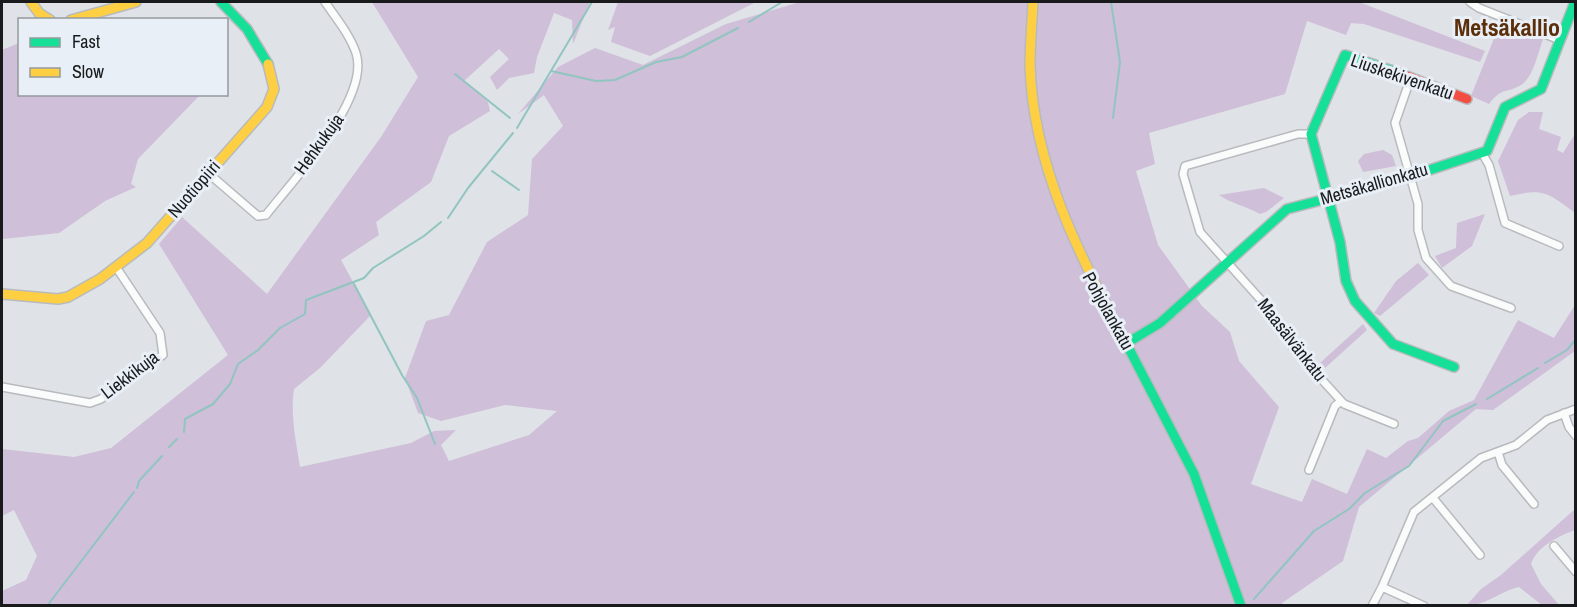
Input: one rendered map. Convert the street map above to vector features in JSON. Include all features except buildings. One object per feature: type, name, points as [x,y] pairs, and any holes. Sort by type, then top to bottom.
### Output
[{"type":"street","points":[[31,2],[39,13],[47,18]]},
{"type":"street","points":[[78,18],[136,2]]},
{"type":"street","name":"Nuotiopiiri","points":[[2,294],[58,299],[68,297],[116,267],[147,243],[265,110],[273,99],[272,73],[242,21],[221,2]]},
{"type":"street","name":"Hehkukuja","points":[[208,173],[258,216],[266,215],[331,129],[355,86],[357,55],[325,2]]},
{"type":"street","name":"Pohjolankatu","points":[[1033,2],[1031,47],[1035,102],[1051,181],[1085,268],[1187,458],[1209,511],[1241,606]]},
{"type":"street","points":[[1470,2],[1479,8],[1560,40]]},
{"type":"street","points":[[1559,246],[1505,223],[1489,165],[1482,153],[1490,145],[1505,107],[1541,89],[1575,2]]},
{"type":"street","name":"Liuskekivenkatu","points":[[1311,134],[1345,55],[1412,77],[1467,99]]},
{"type":"street","points":[[1412,77],[1395,123],[1418,204],[1418,230],[1426,258],[1451,286],[1512,308]]},
{"type":"street","name":"Maasälvänkatu","points":[[1311,134],[1298,134],[1185,166],[1183,174],[1200,232],[1269,309],[1293,348],[1341,401],[1394,424]]},
{"type":"street","points":[[1311,134],[1329,199],[1346,281],[1355,301],[1393,344],[1454,367]]},
{"type":"street","name":"Metsäkallionkatu","points":[[1127,343],[1160,323],[1287,209],[1410,176],[1482,153]]},
{"type":"street","name":"Liekkikuja","points":[[2,387],[90,403],[100,399],[164,355],[160,333],[116,267]]},
{"type":"street","points":[[1309,470],[1335,406],[1341,401]]},
{"type":"street","points":[[1372,606],[1414,512],[1481,458],[1516,445],[1547,420],[1575,409]]},
{"type":"street","points":[[1564,413],[1569,428],[1575,436]]},
{"type":"street","points":[[1498,452],[1502,465],[1534,504]]},
{"type":"street","points":[[1432,498],[1480,555]]},
{"type":"street","points":[[1554,546],[1575,572]]},
{"type":"street","points":[[1382,588],[1424,606]]},
{"type":"shaded area","points":[[372,2],[590,2],[573,44],[572,20],[554,13],[537,57],[534,73],[509,78],[497,90],[490,77],[509,59],[499,49],[464,81],[488,102],[490,111],[449,136],[431,182],[376,222],[379,235],[341,260],[371,315],[320,368],[294,389],[293,418],[300,467],[411,443],[434,431],[456,430],[441,445],[449,461],[529,435],[557,411],[505,405],[441,421],[418,413],[405,378],[426,321],[449,315],[487,242],[528,215],[532,159],[563,126],[544,95],[518,114],[558,67],[595,48],[643,65],[726,24],[800,2],[1359,2],[1485,51],[1480,62],[1364,24],[1351,23],[1346,35],[1307,21],[1285,94],[1149,133],[1155,164],[1136,171],[1158,245],[1202,306],[1230,332],[1239,361],[1279,407],[1251,484],[1302,502],[1312,479],[1347,494],[1367,449],[1386,458],[1408,441],[1418,438],[1449,411],[1474,400],[1518,320],[1554,338],[1575,305],[1575,351],[1493,410],[1476,409],[1359,507],[1343,561],[1282,603],[1283,605],[2,605],[2,591],[26,580],[37,556],[14,510],[2,516],[2,449],[74,457],[111,448],[228,355],[159,244],[182,217],[267,294],[381,137],[418,77]]},
{"type":"shaded area","points":[[618,2],[756,2],[650,56],[611,42],[615,27],[608,30]]},
{"type":"shaded area","points":[[1501,21],[1544,37],[1532,70],[1525,81],[1516,88],[1501,93],[1489,104],[1471,96]]},
{"type":"shaded area","points":[[18,43],[18,96],[199,96],[138,159],[131,184],[136,187],[105,201],[59,233],[3,239],[2,50]]},
{"type":"shaded area","points":[[1529,112],[1543,112],[1539,129],[1561,137],[1557,150],[1563,153],[1575,134],[1575,213],[1545,194],[1531,192],[1510,196],[1498,161],[1518,120]]},
{"type":"shaded area","points":[[1383,150],[1392,155],[1396,166],[1363,172],[1358,161],[1364,154]]},
{"type":"shaded area","points":[[1264,188],[1284,198],[1260,214],[1219,195]]},
{"type":"shaded area","points":[[1485,214],[1472,246],[1442,268],[1435,256],[1456,248],[1457,223]]},
{"type":"shaded area","points":[[1418,263],[1429,275],[1380,316],[1374,313],[1396,281]]},
{"type":"shaded area","points":[[1363,324],[1367,330],[1325,368],[1320,363]]},
{"type":"shaded area","points":[[1575,509],[1575,530],[1543,547],[1531,564],[1541,584],[1559,605],[1542,605],[1519,587],[1487,601],[1467,605],[1481,589],[1501,575]]},
{"type":"waterway","points":[[517,128],[592,2]]},
{"type":"waterway","points":[[749,22],[782,2]]},
{"type":"waterway","points":[[1111,2],[1120,62],[1113,118]]},
{"type":"waterway","points":[[551,71],[596,81],[615,80],[656,62],[682,57],[738,28]]},
{"type":"waterway","points":[[455,74],[510,118]]},
{"type":"waterway","points":[[448,218],[468,188],[513,133]]},
{"type":"waterway","points":[[492,171],[519,190]]},
{"type":"waterway","points":[[184,432],[185,419],[213,404],[230,384],[238,364],[258,350],[280,328],[305,314],[306,300],[364,278],[373,268],[424,236],[441,222]]},
{"type":"waterway","points":[[354,284],[402,375],[417,398],[435,444]]},
{"type":"waterway","points":[[1545,363],[1567,350],[1576,339]]},
{"type":"waterway","points":[[1487,399],[1538,368]]},
{"type":"waterway","points":[[1254,599],[1314,531],[1349,509],[1365,493],[1409,466],[1443,421],[1476,404]]},
{"type":"waterway","points":[[169,447],[177,439]]},
{"type":"waterway","points":[[137,488],[139,481],[162,456]]},
{"type":"waterway","points":[[47,606],[134,492]]},
{"type":"traffic: fast","points":[[221,2],[247,29],[268,64]]},
{"type":"traffic: fast","points":[[1127,343],[1160,323],[1287,209],[1399,180],[1487,151],[1505,107],[1541,89],[1575,2]]},
{"type":"traffic: fast","points":[[1396,72],[1345,55],[1311,134],[1340,242],[1346,281],[1355,301],[1393,344],[1454,367]]},
{"type":"traffic: fast","points":[[1125,341],[1194,474],[1241,606]]},
{"type":"traffic: slow","points":[[31,2],[39,13],[47,18]]},
{"type":"traffic: slow","points":[[78,18],[136,2]]},
{"type":"traffic: slow","points":[[1033,2],[1030,66],[1033,103],[1049,174],[1061,208],[1091,276],[1125,341]]},
{"type":"traffic: slow","points":[[2,294],[58,299],[68,297],[100,279],[147,243],[267,107],[274,89],[268,64]]},
{"type":"traffic: jam","points":[[1396,72],[1467,99]]},
{"type":"district","name":"Metsäkallio","points":[[1507,28]]}]
